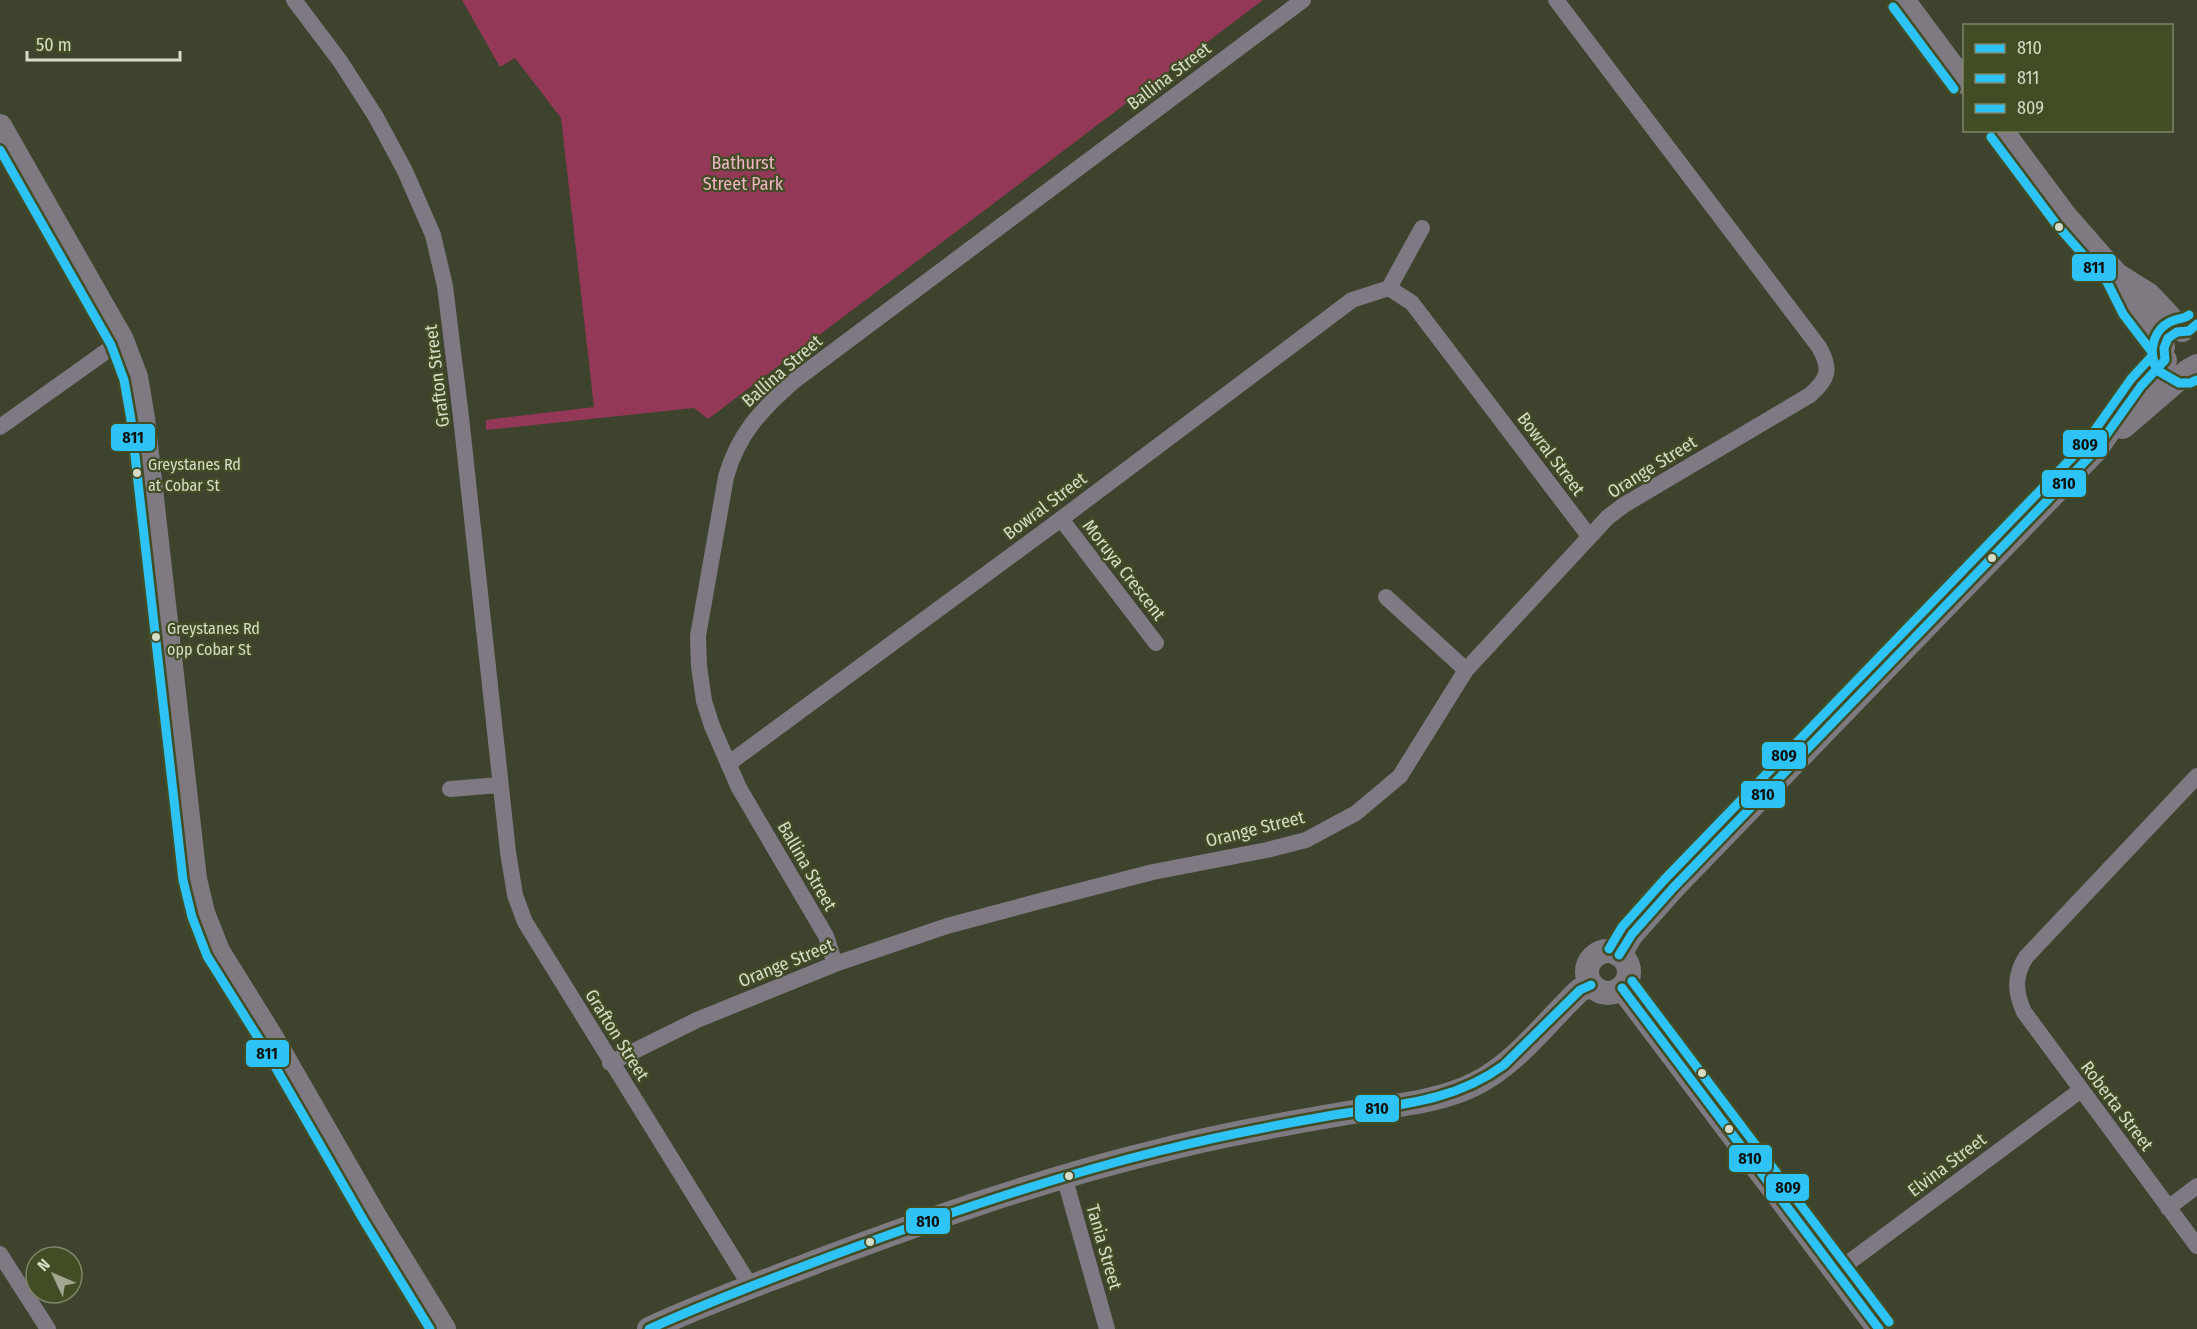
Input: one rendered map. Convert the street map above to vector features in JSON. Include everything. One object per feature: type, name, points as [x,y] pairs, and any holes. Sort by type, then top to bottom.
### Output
[{"type":"main road","points":[[1903,0],[1963,79]]},
{"type":"main road","points":[[0,126],[122,340],[131,361],[140,396],[195,879],[203,913],[218,951],[444,1329]]},
{"type":"main road","points":[[2002,132],[2066,217],[2116,275],[2133,308],[2174,370],[2192,368]]},
{"type":"main road","points":[[2116,275],[2149,296],[2191,330]]},
{"type":"main road","points":[[2094,452],[2164,353],[2170,335],[2191,330]]},
{"type":"main road","points":[[1619,955],[1632,934],[1673,888],[2094,452],[2192,368]]},
{"type":"main road","points":[[1606,952],[1619,955],[1625,961],[1628,970],[1622,988],[1615,992],[1605,993],[1591,985],[1587,970],[1593,958],[1606,952]]},
{"type":"main road","points":[[649,1329],[751,1287],[899,1231],[1064,1176],[1206,1140],[1310,1119],[1424,1100],[1461,1090],[1486,1078],[1506,1063],[1580,990],[1591,985]]},
{"type":"main road","points":[[1622,988],[1879,1329]]},
{"type":"street","name":"Grafton Street","points":[[294,0],[340,61],[376,117],[405,171],[433,235],[445,286],[459,393],[500,785],[515,895],[525,922],[610,1063],[751,1287]]},
{"type":"street","name":"Ballina Street","points":[[835,964],[825,936],[739,788],[712,726],[704,701],[698,636],[726,477],[733,454],[750,424],[794,381],[1303,0]]},
{"type":"street","name":"Orange Street","points":[[610,1063],[697,1020],[835,964],[947,926],[1153,872],[1267,850],[1306,840],[1356,813],[1400,776],[1466,670],[1608,517],[1624,505],[1810,395],[1833,374],[1819,347],[1556,0]]},
{"type":"street","points":[[1389,288],[1422,228]]},
{"type":"street","name":"Bowral Street","points":[[728,764],[1061,519],[1352,300],[1389,288],[1412,303],[1589,536]]},
{"type":"street","points":[[0,427],[122,340]]},
{"type":"street","name":"Moruya Crescent","points":[[1061,519],[1156,644]]},
{"type":"street","points":[[1386,597],[1466,670]]},
{"type":"street","name":"Roberta Street","points":[[2197,776],[2026,957],[2017,974],[2008,983],[2024,1012],[2197,1246]]},
{"type":"street","points":[[450,789],[500,785]]},
{"type":"street","name":"Elvina Street","points":[[1836,1272],[2081,1090]]},
{"type":"street","name":"Tania Street","points":[[1064,1176],[1107,1329]]},
{"type":"street","points":[[2168,1208],[2197,1186]]},
{"type":"street","points":[[0,1254],[48,1329]]},
{"type":"green space","name":"Bathurst Street Park","points":[[462,0],[1263,0],[708,419],[694,408],[486,430],[486,420],[594,407],[561,118],[515,58],[500,67]]},
{"type":"transit line","name":"811","points":[[1893,7],[1954,89]]},
{"type":"transit line","name":"811","points":[[1991,137],[2056,224],[2107,282],[2123,314],[2152,352],[2154,364],[2160,372],[2179,383],[2190,383],[2197,380]]},
{"type":"transit line","name":"811","points":[[0,150],[111,345],[124,380],[131,420],[183,880],[192,917],[207,956],[262,1044],[364,1221],[430,1329]]},
{"type":"transit line","name":"809","points":[[1609,949],[1622,927],[1664,880],[2085,444],[2131,379],[2152,356],[2153,344],[2160,329],[2169,322],[2189,315]]},
{"type":"transit line","name":"810","points":[[1619,955],[1632,934],[1673,888],[2094,452],[2141,386],[2165,360],[2164,348],[2168,338],[2177,332],[2189,331],[2197,324]]},
{"type":"transit line","name":"809","points":[[1632,981],[1889,1322]]},
{"type":"transit line","name":"810","points":[[649,1329],[743,1290],[878,1239],[1078,1173],[1201,1141],[1420,1101],[1463,1088],[1504,1065],[1580,990],[1591,985]]},
{"type":"transit line","name":"810","points":[[1622,988],[1879,1329]]},
{"type":"place","name":"Greystanes Rd at Cobar St","points":[[137,473]]},
{"type":"place","name":"Greystanes Rd opp Cobar St","points":[[156,637]]}]
